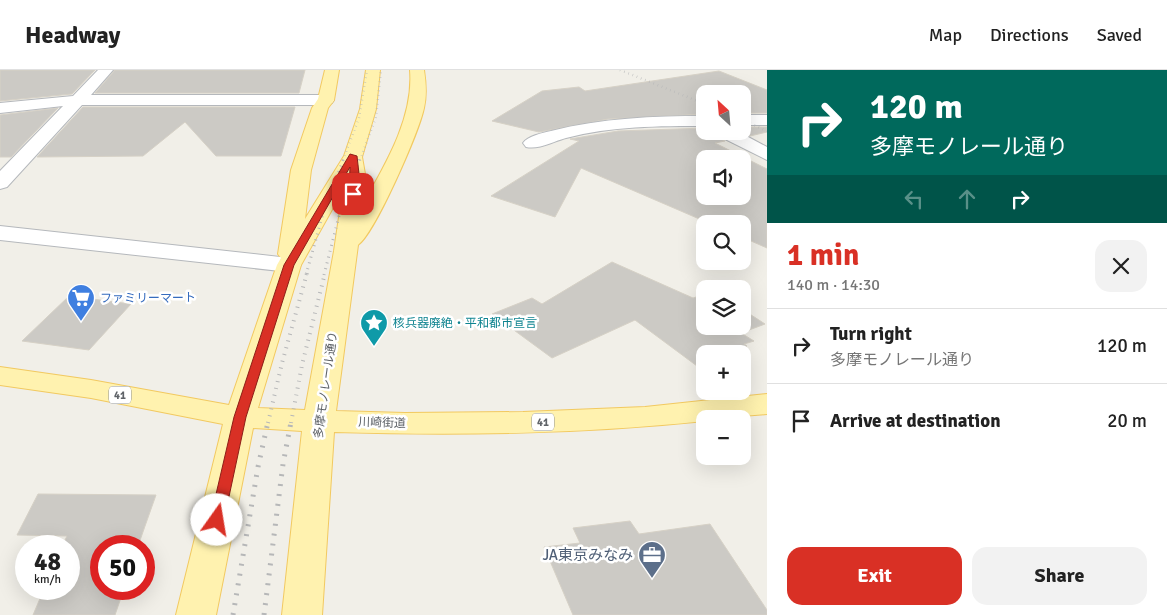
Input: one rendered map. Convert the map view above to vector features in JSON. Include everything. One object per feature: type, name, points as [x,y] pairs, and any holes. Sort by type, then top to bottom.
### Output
[{"type":"main road","points":[[289,265],[301,170],[320,108],[326,100],[332,70]]},
{"type":"main road","name":"多摩モノレール通り","points":[[196,615],[240,417],[289,265],[353,156],[368,109],[373,70]]},
{"type":"main road","points":[[346,251],[389,175],[417,109],[417,70]]},
{"type":"main road","name":"多摩モノレール通り","points":[[302,615],[319,421],[346,251],[355,174],[353,156]]},
{"type":"main road","name":"川崎街道","points":[[0,376],[91,389],[240,417],[319,421],[405,424],[523,422],[645,417],[767,404]]},
{"type":"street","points":[[0,183],[106,70]]},
{"type":"street","points":[[0,108],[78,100],[326,100]]},
{"type":"street","points":[[751,120],[767,120]]},
{"type":"street","points":[[532,143],[585,123],[696,121]]},
{"type":"street","points":[[740,140],[767,154]]},
{"type":"street","points":[[0,234],[289,265]]},
{"type":"building","points":[[0,70],[95,70],[72,94],[0,101]]},
{"type":"building","points":[[115,70],[305,70],[299,93],[95,93]]},
{"type":"building","points":[[719,71],[767,90],[767,113],[751,113],[751,85],[696,85],[696,114],[608,119],[539,132],[492,121],[542,91],[579,87],[585,91]]},
{"type":"building","points":[[83,107],[295,107],[281,156],[216,156],[185,122],[143,156],[37,157]]},
{"type":"building","points":[[58,108],[11,157],[0,157],[0,115]]},
{"type":"building","points":[[751,127],[767,127],[767,132],[751,136]]},
{"type":"building","points":[[696,128],[696,140],[725,141],[715,143],[729,150],[696,150],[696,205],[751,205],[751,161],[767,169],[767,248],[751,241],[751,215],[696,215],[696,218],[581,168],[555,217],[491,196],[579,141],[570,139],[618,131]]},
{"type":"building","points":[[612,262],[693,298],[696,297],[696,335],[744,335],[754,341],[744,344],[746,345],[696,345],[696,365],[635,320],[552,358],[492,314],[532,298],[542,304]]},
{"type":"building","points":[[69,296],[131,304],[89,350],[22,341]]},
{"type":"building","points":[[751,315],[765,324],[751,329]]},
{"type":"building","points":[[38,494],[156,495],[142,535],[90,535],[90,600],[120,600],[115,615],[33,615],[39,600],[80,600],[80,535],[17,535]]},
{"type":"building","name":"JA東京みなみ","points":[[630,521],[639,534],[710,524],[767,610],[767,615],[573,615],[544,547],[580,543],[573,528]]},
{"type":"railway","points":[[343,160],[359,118],[367,70]]},
{"type":"railway","points":[[360,160],[376,117],[381,70]]},
{"type":"railway","points":[[620,70],[696,100]]},
{"type":"railway","points":[[751,124],[767,131]]},
{"type":"railway","points":[[306,275],[324,210],[344,158]]},
{"type":"railway","points":[[324,275],[340,212],[360,158]]},
{"type":"railway","points":[[268,423],[282,363],[307,273]]},
{"type":"railway","points":[[291,423],[302,365],[325,273]]},
{"type":"railway","points":[[233,615],[258,467],[268,422]]},
{"type":"railway","points":[[264,615],[283,464],[291,422]]},
{"type":"place","name":"ファミリーマート","points":[[81,322]]},
{"type":"place","name":"核兵器廃絶・平和都市宣言","points":[[374,347]]},
{"type":"place","name":"JA東京みなみ","points":[[652,579]]},
{"type":"route","points":[[217,520],[240,417],[289,265],[353,156],[355,174],[353,194]]}]
